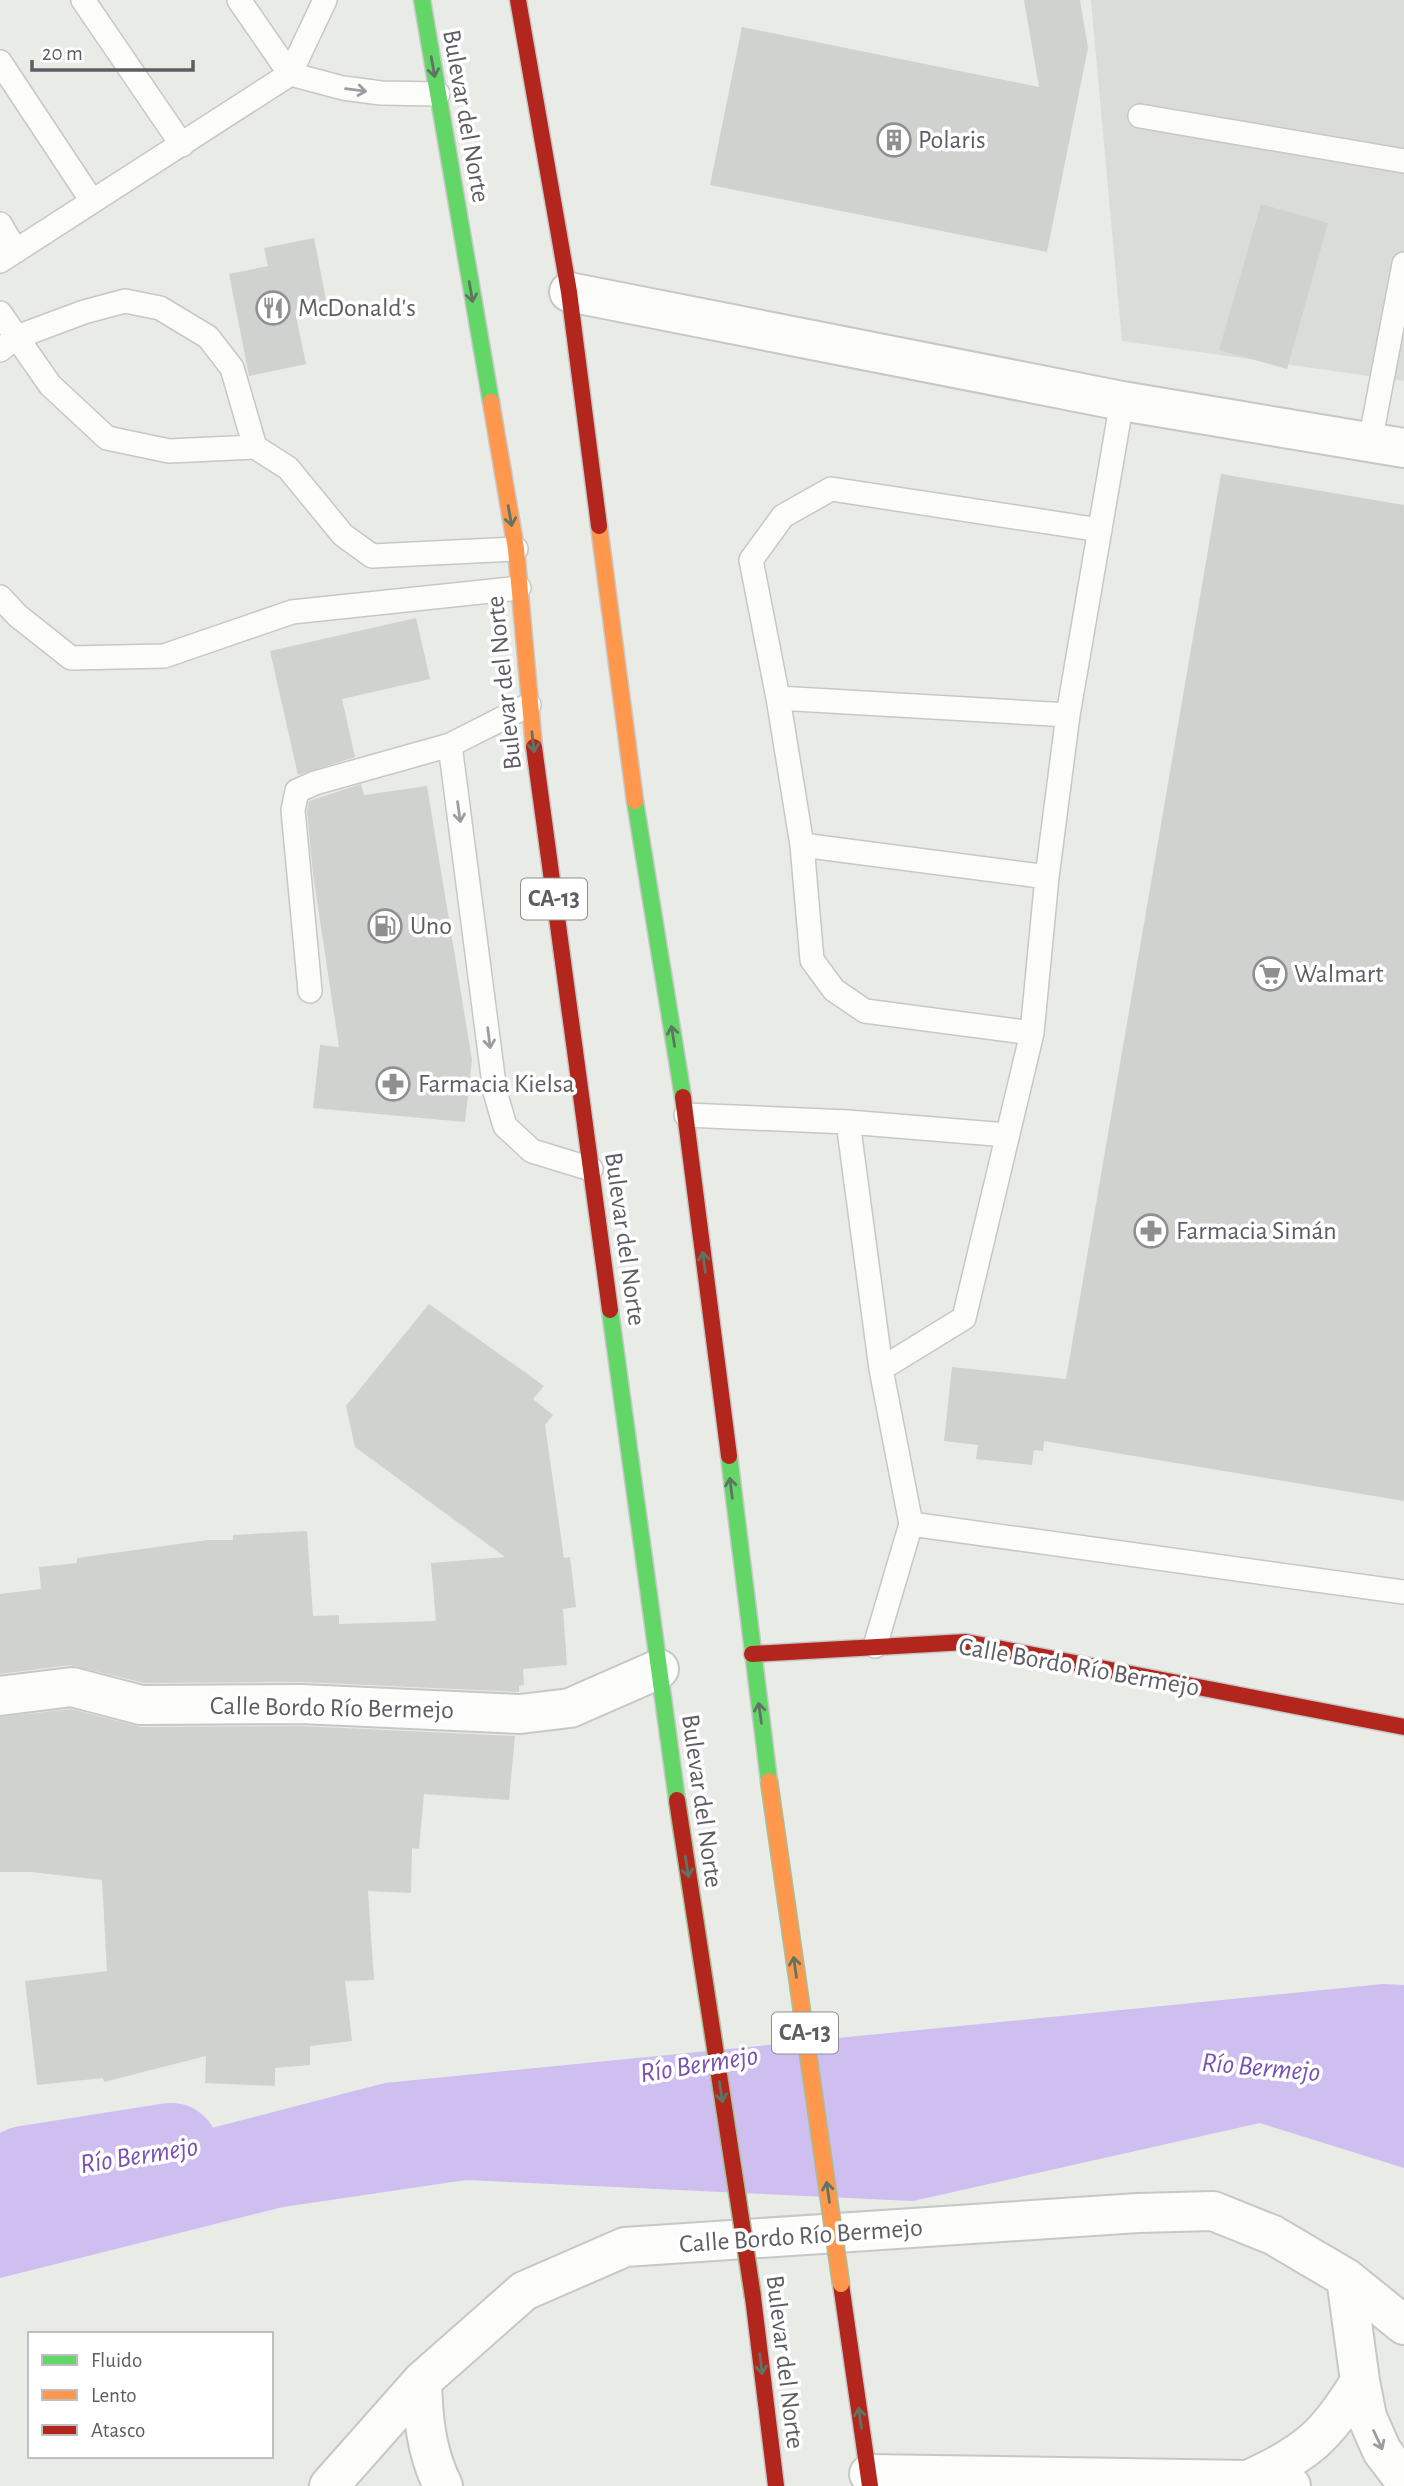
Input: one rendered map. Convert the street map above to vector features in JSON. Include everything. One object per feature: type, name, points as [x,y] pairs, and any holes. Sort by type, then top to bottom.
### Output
[{"type":"main road","name":"Bulevar del Norte","points":[[422,0],[516,549],[529,705],[591,1169],[677,1800],[753,2297],[776,2486]]},
{"type":"main road","name":"CA-13","points":[[524,3],[569,292],[631,769],[686,1115],[769,1781],[869,2480]]},
{"type":"main road","name":"Calle Bordo Río Bermejo","points":[[752,1654],[965,1642],[1404,1727]]},
{"type":"street","points":[[569,292],[1122,401],[1387,445]]},
{"type":"street","name":"Calle Bordo Río Bermejo","points":[[0,1696],[72,1688],[142,1705],[300,1704],[520,1714],[570,1708],[659,1669]]},
{"type":"street","name":"Calle Bordo Río Bermejo","points":[[330,2486],[422,2381],[524,2291],[625,2247],[1138,2213],[1213,2211],[1273,2235],[1346,2278],[1404,2325]]},
{"type":"street","points":[[1346,2278],[1367,2417],[1382,2451],[1404,2480]]},
{"type":"street","points":[[422,2381],[423,2424],[433,2466],[443,2486]]},
{"type":"street","points":[[1248,2480],[1283,2464],[1314,2442],[1340,2415],[1360,2381]]},
{"type":"street","points":[[869,2480],[1248,2480],[1291,2486]]},
{"type":"lane","points":[[83,0],[181,145]]},
{"type":"lane","points":[[239,0],[290,74],[343,88],[381,93],[438,94]]},
{"type":"lane","points":[[0,224],[8,256],[290,74],[325,0]]},
{"type":"lane","points":[[0,62],[92,201]]},
{"type":"lane","points":[[1140,116],[1404,161]]},
{"type":"lane","points":[[1387,445],[1404,262]]},
{"type":"lane","points":[[8,344],[85,312],[125,301],[160,308],[208,337],[232,368],[255,447]]},
{"type":"lane","points":[[0,313],[8,344],[107,438],[169,451],[255,447],[288,468],[343,535],[372,556],[516,549]]},
{"type":"lane","points":[[881,1369],[964,1318],[1032,1033],[1047,877],[1068,715],[1122,401]]},
{"type":"lane","points":[[1032,1033],[865,1011],[834,990],[812,960],[802,845],[778,698],[751,560],[783,516],[831,489],[1100,530]]},
{"type":"lane","points":[[0,597],[18,616],[71,658],[164,656],[292,612],[519,588]]},
{"type":"lane","points":[[778,698],[1068,715]]},
{"type":"lane","points":[[310,990],[293,810],[297,791],[315,783],[450,745],[529,705]]},
{"type":"lane","points":[[450,745],[495,1092],[505,1126],[532,1151],[591,1169]]},
{"type":"lane","points":[[802,845],[1047,877]]},
{"type":"lane","points":[[686,1115],[848,1122],[1007,1135]]},
{"type":"lane","points":[[848,1122],[881,1369],[911,1524],[874,1646]]},
{"type":"lane","points":[[911,1524],[1404,1592]]},
{"type":"shaded area","points":[[1091,0],[1404,0],[1404,381],[1122,341]]},
{"type":"water","points":[[1383,1984],[1404,1985],[1404,2168],[1260,2123],[913,2201],[466,2180],[283,2207],[0,2278],[0,2183],[385,2083]]},
{"type":"building","name":"Polaris","points":[[1024,0],[1080,0],[1088,48],[1047,252],[710,185],[742,27],[1039,87]]},
{"type":"building","points":[[1261,204],[1328,223],[1287,369],[1219,350]]},
{"type":"building","name":"McDonald's","points":[[314,238],[327,305],[295,311],[306,364],[249,376],[229,274],[268,266],[264,248]]},
{"type":"building","name":"Walmart","points":[[1221,474],[1404,505],[1404,1501],[1044,1441],[1043,1451],[1034,1450],[1032,1465],[976,1459],[978,1445],[944,1441],[952,1367],[1066,1379]]},
{"type":"building","points":[[416,618],[430,679],[342,699],[355,757],[298,775],[270,651]]},
{"type":"building","name":"Uno","points":[[361,784],[364,795],[427,786],[472,1060],[465,1122],[313,1108],[320,1045],[339,1047],[313,874],[307,811],[309,801]]},
{"type":"building","points":[[429,1304],[544,1386],[533,1399],[553,1415],[545,1425],[564,1558],[570,1557],[576,1607],[563,1609],[567,1665],[523,1669],[524,1685],[519,1686],[519,1692],[301,1682],[144,1683],[70,1665],[0,1674],[0,1594],[41,1589],[39,1567],[77,1563],[77,1558],[208,1540],[233,1540],[233,1535],[307,1531],[313,1616],[339,1615],[339,1624],[436,1621],[431,1563],[505,1557],[355,1447],[346,1406]]},
{"type":"building","points":[[71,1709],[141,1727],[301,1726],[515,1736],[509,1800],[424,1794],[419,1849],[412,1848],[411,1893],[368,1891],[374,1980],[345,1981],[352,2041],[310,2046],[310,2065],[275,2068],[275,2086],[205,2083],[206,2056],[104,2082],[103,2078],[37,2085],[25,1981],[107,1971],[102,1880],[31,1872],[0,1872],[0,1717]]},
{"type":"waterway","name":"Río Bermejo","points":[[0,2187],[25,2174],[171,2151]]},
{"type":"traffic: fast","points":[[422,0],[491,402]]},
{"type":"traffic: fast","points":[[635,801],[683,1097]]},
{"type":"traffic: fast","points":[[610,1310],[677,1800]]},
{"type":"traffic: fast","points":[[729,1456],[769,1781]]},
{"type":"traffic: slow","points":[[491,402],[516,549],[534,747]]},
{"type":"traffic: slow","points":[[599,526],[635,801]]},
{"type":"traffic: slow","points":[[769,1781],[841,2284]]},
{"type":"traffic: jam","points":[[518,0],[569,292],[599,526]]},
{"type":"traffic: jam","points":[[534,747],[610,1310]]},
{"type":"traffic: jam","points":[[683,1097],[729,1456]]},
{"type":"traffic: jam","points":[[752,1654],[966,1642],[1404,1727]]},
{"type":"traffic: jam","points":[[677,1800],[753,2297]]},
{"type":"traffic: jam","points":[[841,2284],[870,2486]]},
{"type":"traffic: jam","points":[[753,2297],[776,2486]]},
{"type":"place","name":"Polaris","points":[[894,140]]},
{"type":"place","name":"McDonald's","points":[[273,308]]},
{"type":"place","name":"Uno","points":[[385,926]]},
{"type":"place","name":"Walmart","points":[[1270,974]]},
{"type":"place","name":"Farmacia Kielsa","points":[[393,1084]]},
{"type":"place","name":"Farmacia Simán","points":[[1151,1231]]}]
